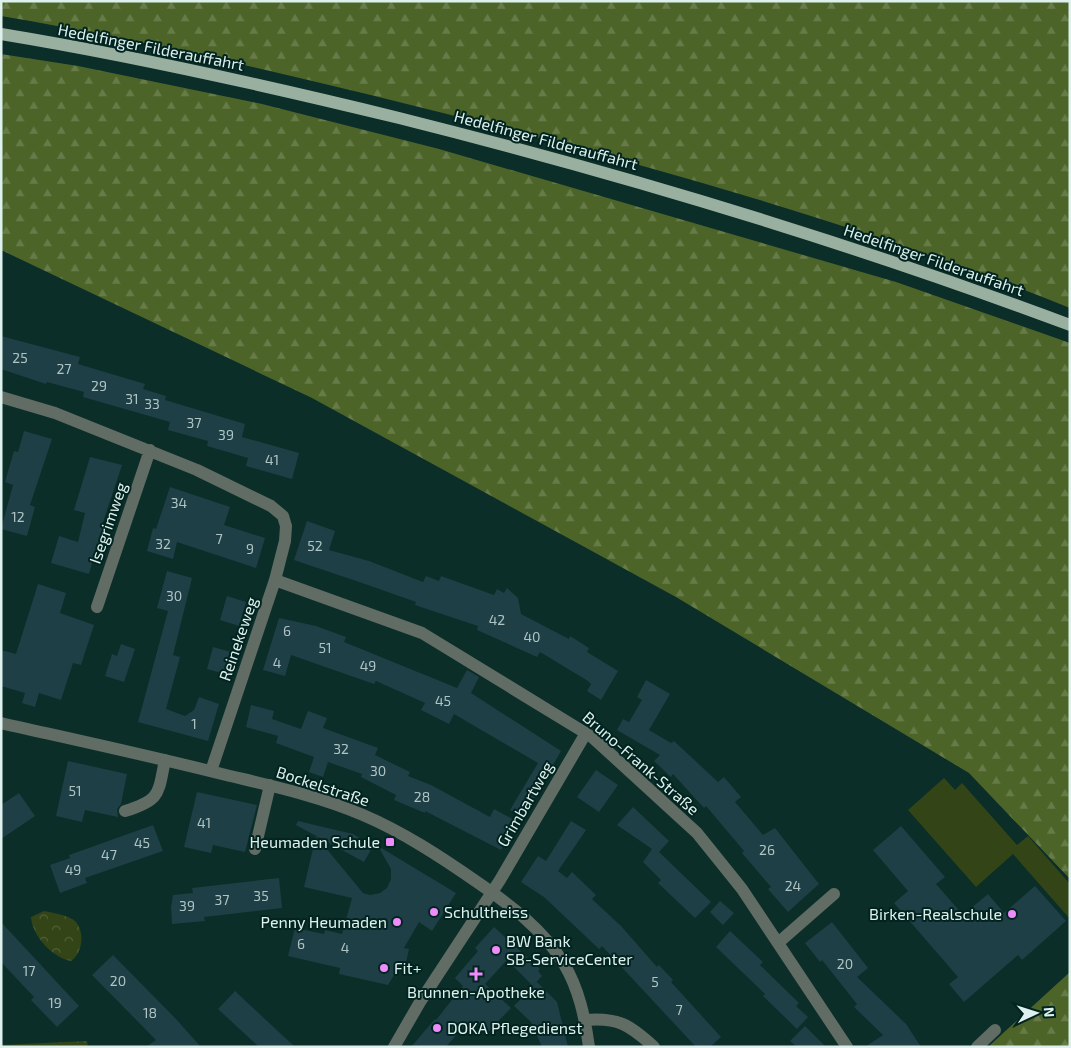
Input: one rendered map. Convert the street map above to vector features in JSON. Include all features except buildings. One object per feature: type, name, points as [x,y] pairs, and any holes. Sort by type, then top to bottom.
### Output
[{"type":"main road","name":"Hedelfinger Filderauffahrt","points":[[1,34],[263,86],[558,159],[765,221],[897,264],[1070,326]]},
{"type":"street","points":[[1,396],[55,413],[150,450]]},
{"type":"street","name":"Reinekeweg","points":[[150,450],[267,503],[283,516],[286,526],[285,542],[275,580],[211,771]]},
{"type":"street","name":"Isegrimweg","points":[[97,607],[150,450]]},
{"type":"street","name":"Bruno-Frank-Straße","points":[[275,580],[422,633],[586,733],[646,784],[697,833],[742,889],[847,1047]]},
{"type":"street","name":"Bockelstraße","points":[[1,722],[270,785],[334,803],[364,815],[410,838],[492,892],[528,921],[549,943],[568,972],[585,1020],[589,1047]]},
{"type":"street","name":"Grimbartweg","points":[[394,1047],[420,1002],[492,892],[586,733]]},
{"type":"street","points":[[125,811],[148,803],[154,798],[165,760]]},
{"type":"street","points":[[255,849],[270,785]]},
{"type":"street","points":[[778,943],[834,894]]},
{"type":"street","points":[[585,1020],[603,1018],[622,1022],[634,1029],[654,1047]]},
{"type":"street","points":[[977,1047],[996,1030]]},
{"type":"green space","points":[[1,1],[1070,1],[1070,308],[856,230],[637,164],[491,125],[308,80],[124,39],[1,16]]},
{"type":"green space","points":[[1,54],[78,66],[262,104],[439,149],[896,282],[1070,343],[1070,879],[969,773],[676,597],[312,398],[1,250]]},
{"type":"green space","points":[[944,778],[955,790],[962,783],[1017,845],[1028,836],[1070,884],[1070,919],[1013,854],[976,887],[908,810]]},
{"type":"green space","points":[[44,911],[68,917],[78,925],[81,942],[78,953],[71,961],[57,956],[51,951],[35,931],[31,917]]},
{"type":"green space","points":[[1070,972],[1070,1047],[988,1047]]},
{"type":"green space","points":[[87,1041],[88,1047],[1,1047],[1,1045]]},
{"type":"place","name":"Heumaden Schule","points":[[390,842]]},
{"type":"place","name":"Schultheiss","points":[[434,912]]},
{"type":"place","name":"Birken-Realschule","points":[[1012,914]]},
{"type":"place","name":"Penny Heumaden","points":[[397,922]]},
{"type":"place","name":"BW Bank SB-ServiceCenter","points":[[496,950]]},
{"type":"place","name":"Fit+","points":[[384,968]]},
{"type":"place","name":"Brunnen-Apotheke","points":[[476,974]]},
{"type":"place","name":"DOKA Pflegedienst","points":[[437,1028]]}]
